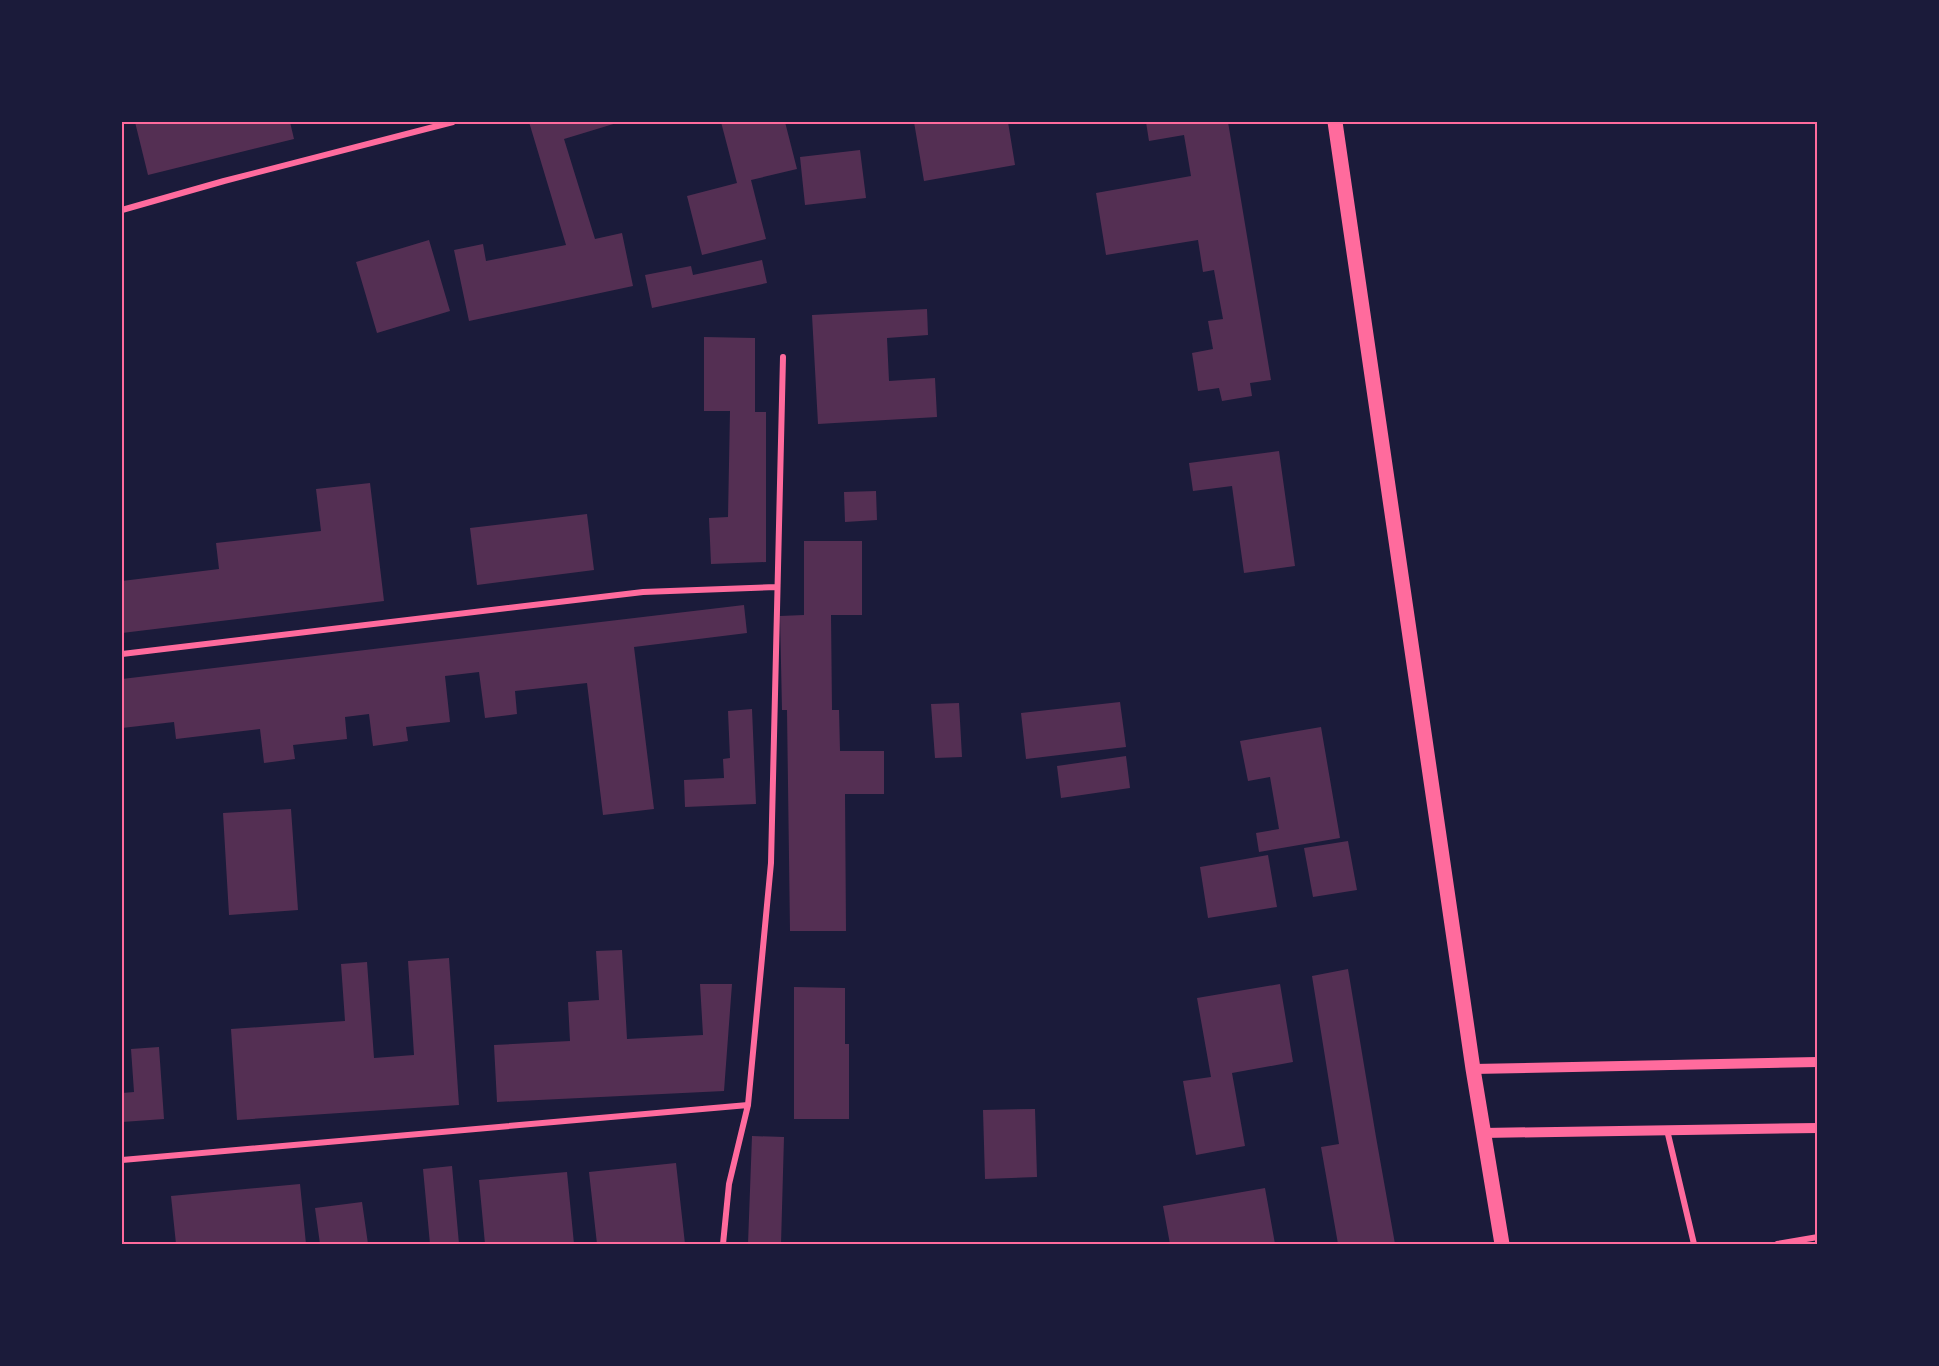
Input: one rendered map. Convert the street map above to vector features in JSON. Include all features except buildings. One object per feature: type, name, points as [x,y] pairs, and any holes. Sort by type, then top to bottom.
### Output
[{"type":"main road","points":[[1335,122],[1473,1069],[1502,1245]]},
{"type":"street","points":[[122,210],[224,181],[453,122]]},
{"type":"street","points":[[723,1245],[729,1184],[748,1105],[771,863],[783,357]]},
{"type":"street","points":[[122,654],[643,592],[776,586]]},
{"type":"street","points":[[1473,1069],[1818,1062]]},
{"type":"street","points":[[122,1160],[748,1105]]},
{"type":"street","points":[[1483,1133],[1818,1128]]},
{"type":"street","points":[[1667,1130],[1694,1245]]},
{"type":"street","points":[[1777,1245],[1818,1237]]}]
